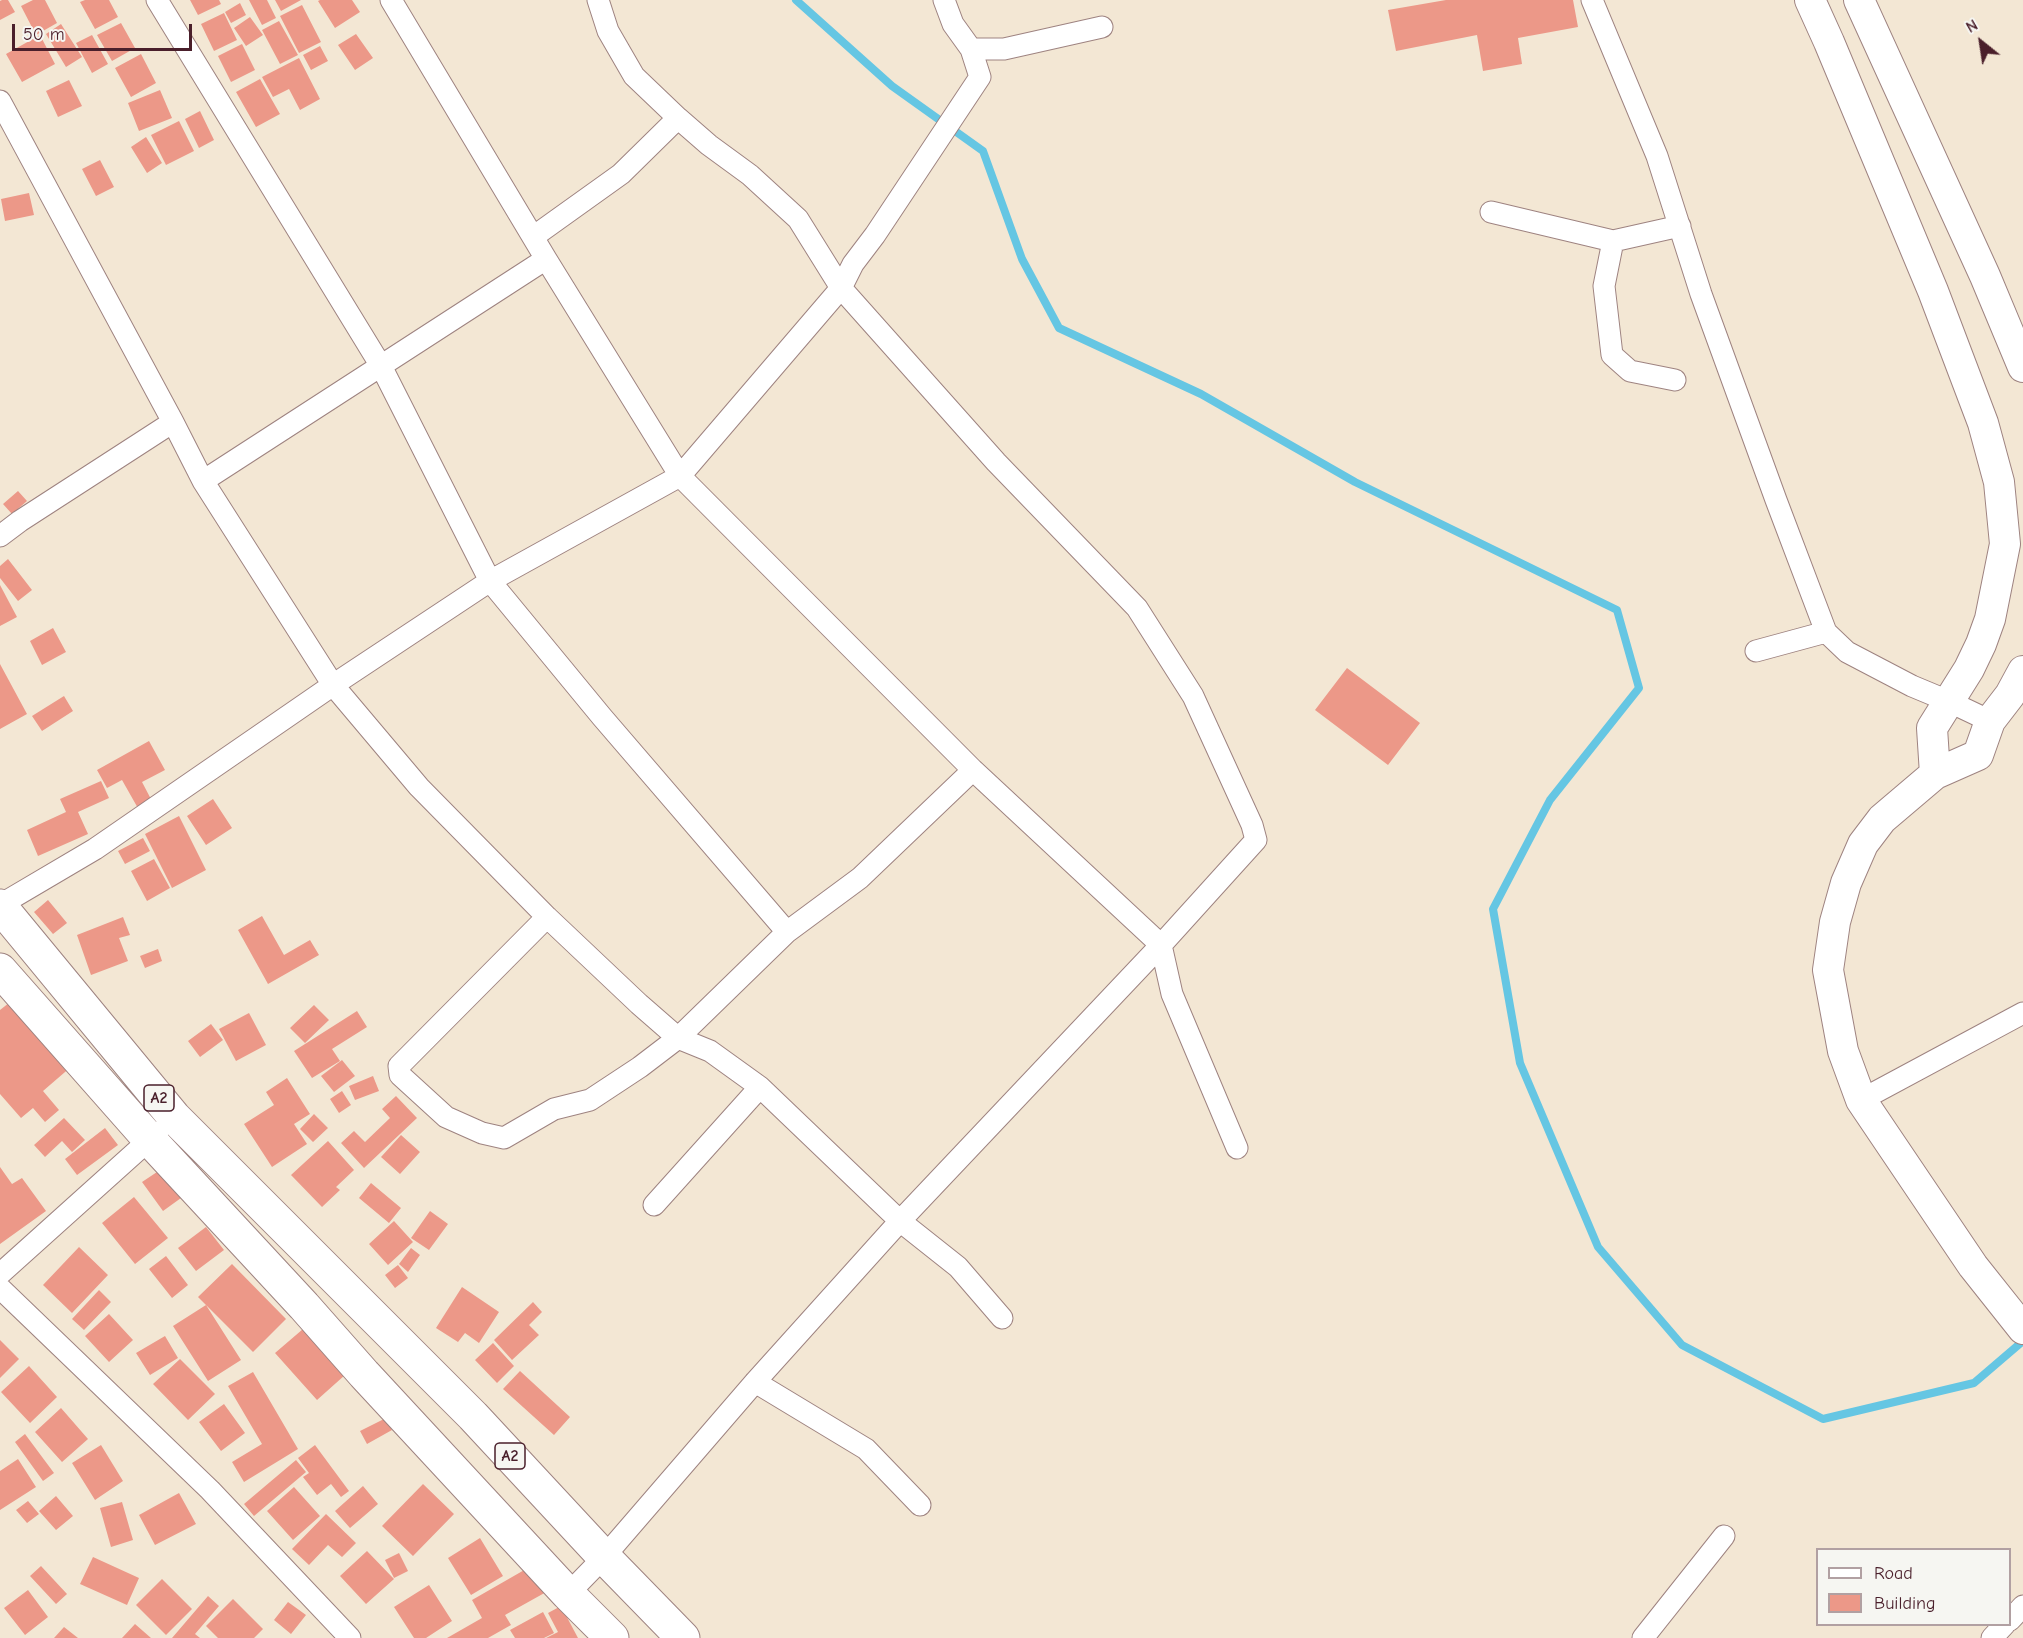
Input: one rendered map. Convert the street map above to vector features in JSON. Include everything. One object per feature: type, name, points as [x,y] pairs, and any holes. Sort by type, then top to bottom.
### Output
[{"type":"highway","name":"A2","points":[[0,905],[174,1117],[473,1416],[683,1638]]},
{"type":"highway","name":"A2","points":[[0,970],[150,1140],[364,1374],[568,1594],[612,1638]]},
{"type":"highway","points":[[304,1306],[334,1277]]},
{"type":"street","points":[[157,0],[381,366],[490,580],[602,717],[787,932]]},
{"type":"street","points":[[391,0],[546,259],[680,476],[973,770],[1161,945],[1172,994],[1237,1148]]},
{"type":"street","points":[[568,1594],[604,1557],[900,1221],[1161,945],[1256,840],[1193,696],[1137,608],[996,462],[841,288],[798,219],[750,175],[709,145],[678,118],[634,76],[608,31],[598,0]]},
{"type":"street","points":[[0,905],[95,849],[490,580],[680,476],[841,288],[853,264],[875,235],[980,77],[971,50],[953,24],[944,0]]},
{"type":"street","points":[[1592,0],[1657,156],[1705,305],[1826,632],[1847,652],[1912,686],[1990,721]]},
{"type":"street","points":[[1810,0],[1830,42],[1933,291],[1983,423],[2000,482],[2006,544],[1990,619],[1969,669],[1932,728],[1935,774]]},
{"type":"street","points":[[1859,0],[1980,265],[2023,367]]},
{"type":"street","points":[[971,50],[1004,50],[1102,27]]},
{"type":"street","points":[[0,101],[203,481],[333,685],[419,787],[547,917],[678,1038],[710,1052],[760,1087],[900,1221],[958,1268],[1002,1318]]},
{"type":"street","points":[[533,237],[621,174],[678,118]]},
{"type":"street","points":[[1491,212],[1613,241],[1680,226]]},
{"type":"street","points":[[1613,241],[1604,286],[1612,356],[1630,371],[1675,380]]},
{"type":"street","points":[[203,481],[546,259]]},
{"type":"street","points":[[0,536],[20,520],[173,422]]},
{"type":"street","points":[[1756,651],[1826,632]]},
{"type":"street","points":[[2023,671],[2010,695],[1990,721],[1978,754],[1935,774],[1882,819],[1863,844],[1846,883],[1835,922],[1828,970],[1842,1051],[1862,1100],[1973,1266],[2023,1329]]},
{"type":"street","points":[[547,917],[399,1066],[400,1075],[446,1117],[482,1133],[504,1138],[554,1108],[590,1100],[640,1067],[678,1038],[787,932],[860,878],[973,770]]},
{"type":"street","points":[[1862,1100],[2023,1013]]},
{"type":"street","points":[[654,1205],[760,1087]]},
{"type":"street","points":[[0,1274],[174,1117]]},
{"type":"street","points":[[0,1288],[210,1490],[350,1638]]},
{"type":"street","points":[[756,1382],[866,1449],[920,1505]]},
{"type":"street","points":[[1643,1638],[1724,1536]]},
{"type":"street","points":[[2011,1619],[2023,1605]]},
{"type":"street","points":[[1992,1638],[2003,1626]]},
{"type":"building","points":[[8,0],[15,12],[0,20],[0,1]]},
{"type":"building","points":[[33,0],[45,0],[57,23],[36,35],[21,6]]},
{"type":"building","points":[[109,0],[118,17],[95,29],[80,2]]},
{"type":"building","points":[[190,0],[219,0],[221,4],[198,15]]},
{"type":"building","points":[[249,0],[267,0],[276,18],[262,25]]},
{"type":"building","points":[[275,0],[301,0],[281,11]]},
{"type":"building","points":[[352,0],[360,12],[335,28],[318,1]]},
{"type":"building","points":[[1446,0],[1573,0],[1578,27],[1518,38],[1522,64],[1483,71],[1477,35],[1396,51],[1388,10]]},
{"type":"building","points":[[240,3],[246,15],[231,23],[225,12]]},
{"type":"building","points":[[302,5],[321,42],[299,53],[280,16]]},
{"type":"building","points":[[224,13],[237,40],[214,51],[201,24]]},
{"type":"building","points":[[250,17],[263,35],[246,46],[234,28]]},
{"type":"building","points":[[279,21],[298,55],[280,64],[262,30]]},
{"type":"building","points":[[121,23],[135,48],[112,61],[97,35]]},
{"type":"building","points":[[61,24],[82,57],[66,67],[46,34]]},
{"type":"building","points":[[356,34],[373,58],[355,70],[338,45]]},
{"type":"building","points":[[40,35],[55,64],[22,82],[6,54]]},
{"type":"building","points":[[92,35],[108,64],[92,73],[76,43]]},
{"type":"building","points":[[242,44],[255,70],[231,82],[218,56]]},
{"type":"building","points":[[320,46],[328,61],[311,70],[303,55]]},
{"type":"building","points":[[141,54],[156,83],[131,97],[115,68]]},
{"type":"building","points":[[299,58],[320,99],[300,110],[289,89],[273,97],[262,77]]},
{"type":"building","points":[[260,79],[280,114],[256,127],[236,92]]},
{"type":"building","points":[[69,80],[82,106],[58,117],[46,91]]},
{"type":"building","points":[[160,90],[172,118],[139,131],[128,103]]},
{"type":"building","points":[[200,111],[214,140],[199,148],[185,119]]},
{"type":"building","points":[[179,121],[194,151],[166,165],[151,135]]},
{"type":"building","points":[[146,137],[162,163],[147,173],[131,147]]},
{"type":"building","points":[[100,160],[114,187],[96,196],[82,169]]},
{"type":"building","points":[[29,193],[34,215],[5,221],[1,199]]},
{"type":"building","points":[[18,491],[27,501],[12,514],[3,504]]},
{"type":"building","points":[[8,559],[32,590],[18,601],[0,578],[0,566]]},
{"type":"building","points":[[0,585],[17,617],[0,626]]},
{"type":"building","points":[[53,628],[66,652],[42,665],[30,641]]},
{"type":"building","points":[[0,664],[27,714],[0,729]]},
{"type":"building","points":[[1347,668],[1420,723],[1388,765],[1315,710]]},
{"type":"building","points":[[64,696],[73,711],[42,731],[32,716]]},
{"type":"building","points":[[149,741],[165,770],[142,782],[153,803],[139,810],[122,780],[107,788],[97,770]]},
{"type":"building","points":[[101,781],[109,798],[78,812],[88,834],[38,856],[27,830],[66,812],[60,799]]},
{"type":"building","points":[[213,799],[232,828],[206,845],[187,816]]},
{"type":"building","points":[[179,816],[206,870],[172,888],[145,834]]},
{"type":"building","points":[[143,838],[150,851],[125,864],[118,851]]},
{"type":"building","points":[[154,859],[170,888],[147,901],[131,871]]},
{"type":"building","points":[[48,900],[67,923],[53,934],[34,912]]},
{"type":"building","points":[[262,916],[284,955],[310,940],[319,955],[268,984],[238,930]]},
{"type":"building","points":[[123,917],[130,935],[119,938],[128,961],[91,975],[77,935]]},
{"type":"building","points":[[158,949],[162,961],[145,968],[140,956]]},
{"type":"building","points":[[14,999],[72,1066],[43,1091],[59,1110],[45,1122],[33,1108],[21,1118],[0,1094],[0,1010]]},
{"type":"building","points":[[314,1005],[329,1020],[305,1043],[290,1028]]},
{"type":"building","points":[[357,1011],[367,1027],[332,1049],[340,1061],[312,1078],[294,1051]]},
{"type":"building","points":[[249,1013],[266,1045],[236,1061],[219,1029]]},
{"type":"building","points":[[211,1024],[223,1040],[200,1057],[188,1041]]},
{"type":"building","points":[[342,1060],[355,1076],[334,1092],[321,1076]]},
{"type":"building","points":[[373,1076],[379,1091],[355,1100],[349,1086]]},
{"type":"building","points":[[287,1078],[310,1114],[294,1124],[307,1144],[272,1167],[244,1124],[274,1105],[266,1092]]},
{"type":"building","points":[[342,1091],[351,1105],[339,1113],[330,1099]]},
{"type":"building","points":[[396,1096],[417,1118],[364,1168],[341,1143],[354,1131],[365,1142],[390,1118],[382,1109]]},
{"type":"building","points":[[314,1114],[328,1128],[313,1142],[300,1129]]},
{"type":"building","points":[[64,1118],[85,1140],[72,1152],[62,1141],[45,1157],[34,1145]]},
{"type":"building","points":[[105,1128],[118,1145],[77,1175],[65,1159]]},
{"type":"building","points":[[401,1135],[420,1152],[400,1174],[381,1157]]},
{"type":"building","points":[[328,1141],[354,1170],[336,1187],[340,1190],[322,1207],[291,1175]]},
{"type":"building","points":[[0,1167],[12,1184],[22,1178],[46,1211],[0,1244]]},
{"type":"building","points":[[160,1170],[181,1198],[163,1211],[142,1182]]},
{"type":"building","points":[[371,1183],[401,1208],[389,1223],[359,1198]]},
{"type":"building","points":[[134,1197],[168,1238],[135,1264],[102,1223]]},
{"type":"building","points":[[430,1211],[448,1224],[429,1250],[411,1238]]},
{"type":"building","points":[[394,1221],[413,1242],[388,1265],[369,1244]]},
{"type":"building","points":[[206,1227],[224,1250],[196,1271],[178,1248]]},
{"type":"building","points":[[79,1247],[108,1275],[72,1313],[43,1285]]},
{"type":"building","points":[[411,1248],[420,1255],[408,1272],[399,1264]]},
{"type":"building","points":[[166,1256],[188,1285],[172,1298],[149,1269]]},
{"type":"building","points":[[232,1264],[286,1319],[253,1352],[198,1297]]},
{"type":"building","points":[[398,1265],[408,1278],[395,1288],[385,1275]]},
{"type":"building","points":[[462,1287],[499,1312],[479,1343],[465,1333],[458,1342],[436,1328]]},
{"type":"building","points":[[99,1290],[111,1302],[84,1330],[72,1319]]},
{"type":"building","points":[[533,1302],[542,1312],[529,1325],[539,1335],[512,1360],[494,1340]]},
{"type":"building","points":[[206,1305],[241,1360],[208,1381],[173,1326]]},
{"type":"building","points":[[109,1314],[133,1340],[109,1362],[85,1336]]},
{"type":"building","points":[[303,1329],[345,1375],[317,1400],[275,1353]]},
{"type":"building","points":[[165,1336],[178,1358],[150,1375],[136,1353]]},
{"type":"building","points":[[0,1340],[19,1359],[0,1378]]},
{"type":"building","points":[[493,1343],[514,1366],[497,1383],[475,1360]]},
{"type":"building","points":[[180,1359],[215,1394],[188,1420],[153,1384]]},
{"type":"building","points":[[29,1366],[57,1397],[30,1423],[1,1392]]},
{"type":"building","points":[[520,1371],[570,1417],[554,1435],[503,1389]]},
{"type":"building","points":[[253,1372],[298,1449],[244,1482],[232,1462],[262,1444],[228,1386]]},
{"type":"building","points":[[224,1404],[245,1433],[221,1451],[199,1422]]},
{"type":"building","points":[[61,1408],[88,1439],[62,1462],[35,1432]]},
{"type":"building","points":[[386,1418],[392,1430],[367,1444],[360,1431]]},
{"type":"building","points":[[25,1434],[54,1473],[43,1481],[15,1442]]},
{"type":"building","points":[[101,1445],[123,1481],[95,1500],[72,1463]]},
{"type":"building","points":[[315,1445],[349,1491],[341,1497],[331,1484],[317,1495],[303,1477],[309,1473],[298,1458]]},
{"type":"building","points":[[18,1459],[36,1487],[0,1510],[0,1471]]},
{"type":"building","points":[[296,1460],[306,1472],[254,1516],[244,1504]]},
{"type":"building","points":[[423,1484],[454,1514],[413,1556],[382,1526]]},
{"type":"building","points":[[363,1486],[378,1504],[350,1528],[335,1511]]},
{"type":"building","points":[[294,1487],[320,1516],[293,1540],[267,1511]]},
{"type":"building","points":[[179,1493],[196,1524],[155,1545],[139,1515]]},
{"type":"building","points":[[56,1496],[73,1516],[56,1530],[39,1511]]},
{"type":"building","points":[[28,1501],[39,1514],[27,1523],[16,1510]]},
{"type":"building","points":[[122,1502],[133,1540],[111,1547],[100,1508]]},
{"type":"building","points":[[326,1514],[356,1543],[342,1557],[328,1545],[309,1565],[292,1549]]},
{"type":"building","points":[[480,1538],[503,1576],[471,1595],[448,1558]]},
{"type":"building","points":[[367,1551],[394,1579],[366,1604],[340,1576]]},
{"type":"building","points":[[399,1553],[408,1571],[394,1578],[385,1560]]},
{"type":"building","points":[[93,1557],[139,1578],[127,1605],[80,1584]]},
{"type":"building","points":[[533,1565],[548,1591],[505,1615],[511,1625],[488,1638],[447,1638],[482,1618],[472,1600]]},
{"type":"building","points":[[41,1566],[67,1594],[56,1604],[30,1576]]},
{"type":"building","points":[[162,1579],[192,1609],[166,1635],[136,1605]]},
{"type":"building","points":[[429,1585],[452,1621],[426,1638],[414,1638],[394,1607]]},
{"type":"building","points":[[28,1590],[48,1617],[25,1635],[4,1608]]},
{"type":"building","points":[[208,1596],[219,1606],[195,1634],[200,1638],[172,1638]]},
{"type":"building","points":[[233,1599],[263,1629],[254,1638],[218,1638],[206,1626]]},
{"type":"building","points":[[288,1602],[306,1615],[291,1634],[274,1620]]},
{"type":"building","points":[[561,1606],[578,1638],[546,1638],[558,1632],[548,1613]]},
{"type":"building","points":[[543,1612],[554,1633],[544,1638],[515,1638],[510,1630]]},
{"type":"building","points":[[135,1624],[151,1638],[122,1638]]},
{"type":"building","points":[[64,1627],[78,1638],[54,1638]]},
{"type":"waterway","points":[[796,0],[892,86],[983,151],[1022,259],[1059,328],[1201,394],[1355,482],[1617,610],[1639,688],[1550,800],[1493,909],[1520,1063],[1598,1247],[1682,1345],[1823,1419],[1974,1383],[2023,1341]]}]
